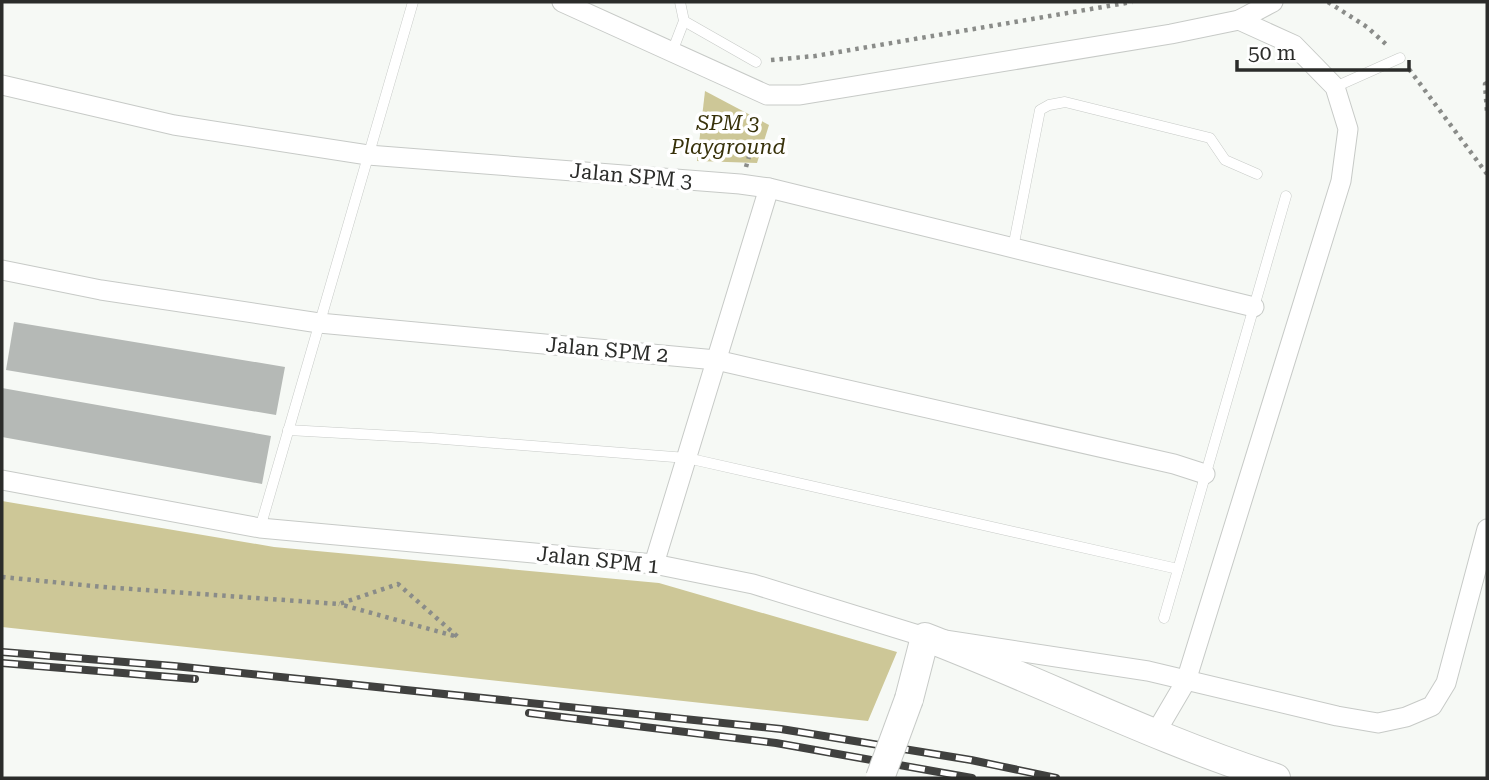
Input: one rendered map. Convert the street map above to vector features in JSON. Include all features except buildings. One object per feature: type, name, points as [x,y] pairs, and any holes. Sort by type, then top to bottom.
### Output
[{"type":"main road","points":[[880,778],[909,699],[925,637],[1225,762],[1276,778]]},
{"type":"street","points":[[562,2],[767,95],[800,95],[1171,34],[1239,20],[1273,2]]},
{"type":"street","points":[[1156,732],[1186,681],[1341,181],[1348,129],[1335,87],[1294,45],[1239,20]]},
{"type":"street","name":"Jalan SPM 3","points":[[2,85],[174,125],[368,155],[769,188],[1254,307]]},
{"type":"street","points":[[654,565],[769,188]]},
{"type":"street","name":"Jalan SPM 2","points":[[2,270],[101,290],[319,323],[716,360],[1161,461],[1205,474]]},
{"type":"street","name":"Jalan SPM 1","points":[[2,480],[260,528],[654,565],[753,584],[925,637],[1148,671],[1378,723],[1406,717],[1432,706],[1446,683],[1487,529]]},
{"type":"lane","points":[[260,528],[412,2]]},
{"type":"lane","points":[[672,52],[684,21],[680,2]]},
{"type":"lane","points":[[684,21],[756,62]]},
{"type":"lane","points":[[1335,87],[1400,58]]},
{"type":"lane","points":[[1013,248],[1040,110],[1049,104],[1065,102],[1210,138],[1225,160],[1257,174]]},
{"type":"lane","points":[[1164,618],[1286,196]]},
{"type":"lane","points":[[288,430],[687,458],[1178,569]]},
{"type":"path","points":[[756,62],[815,56],[1132,2]]},
{"type":"path","points":[[1328,2],[1367,27],[1400,58],[1487,174]]},
{"type":"path","points":[[1487,83],[1487,112]]},
{"type":"path","points":[[2,577],[339,604],[458,638],[398,584],[339,604]]},
{"type":"green space","name":"SPM 3 Playground","points":[[705,91],[769,125],[757,163],[697,161]]},
{"type":"green space","points":[[2,501],[274,547],[659,583],[897,652],[868,721],[2,627]]},
{"type":"railway","points":[[2,652],[174,666],[781,729],[971,760],[1056,778]]},
{"type":"railway","points":[[2,663],[195,679]]},
{"type":"railway","points":[[529,713],[776,743],[972,778]]}]
